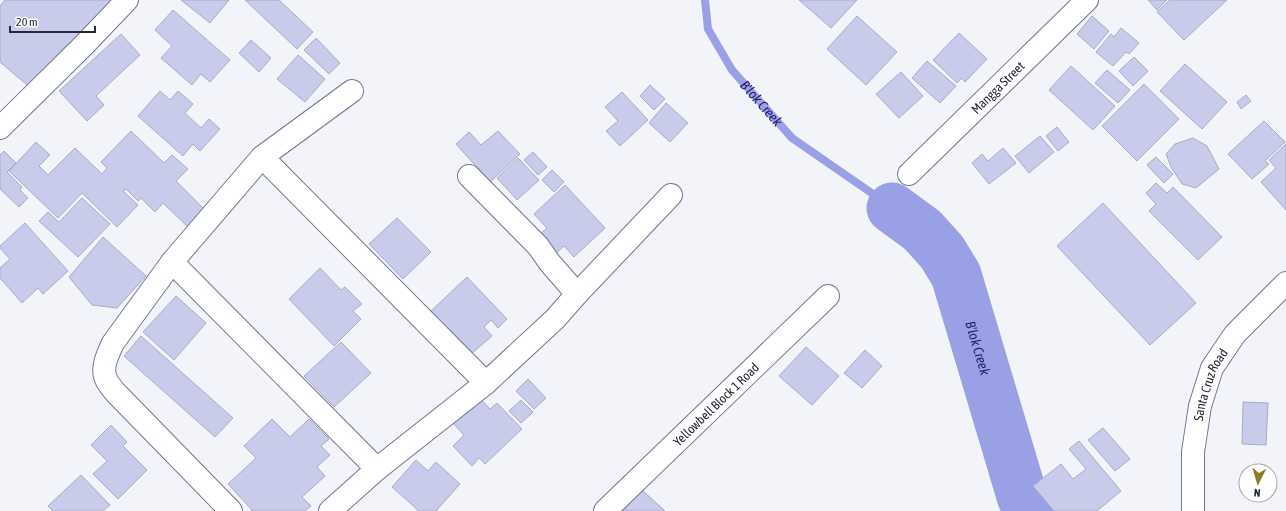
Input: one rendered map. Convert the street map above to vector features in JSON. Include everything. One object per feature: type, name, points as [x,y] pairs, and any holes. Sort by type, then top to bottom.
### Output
[{"type":"street","points":[[0,128],[127,0]]},
{"type":"street","name":"Mangga Street","points":[[909,174],[1083,1]]},
{"type":"street","points":[[231,511],[115,392],[106,380],[104,372],[106,358],[114,343],[172,262],[262,157],[352,91]]},
{"type":"street","points":[[262,157],[486,383]]},
{"type":"street","points":[[469,176],[538,246],[550,263],[577,294]]},
{"type":"street","points":[[330,511],[377,469],[486,383],[555,320],[577,294],[671,195]]},
{"type":"street","points":[[172,262],[377,469]]},
{"type":"street","name":"Santa Cruz Road","points":[[1193,511],[1193,452],[1200,406],[1212,368],[1235,334],[1286,283]]},
{"type":"street","name":"Yellowbell Block 1 Road","points":[[604,511],[828,296]]},
{"type":"building","points":[[5,0],[112,0],[33,90],[0,62],[0,6]]},
{"type":"building","points":[[181,0],[229,0],[210,23]]},
{"type":"building","points":[[245,0],[279,0],[313,32],[297,49]]},
{"type":"building","points":[[799,0],[857,0],[831,28]]},
{"type":"building","points":[[1148,0],[1167,0],[1157,10]]},
{"type":"building","points":[[1170,0],[1227,0],[1184,40],[1157,12]]},
{"type":"building","points":[[173,10],[230,60],[210,82],[201,74],[192,85],[161,58],[172,46],[155,30]]},
{"type":"building","points":[[857,16],[897,52],[866,85],[827,49]]},
{"type":"building","points":[[1092,16],[1109,31],[1094,49],[1077,34]]},
{"type":"building","points":[[1121,28],[1139,43],[1129,54],[1126,52],[1113,66],[1096,52],[1111,34],[1114,37]]},
{"type":"building","points":[[959,33],[987,59],[965,82],[962,78],[957,83],[933,60]]},
{"type":"building","points":[[121,34],[140,55],[96,96],[104,105],[87,121],[59,91]]},
{"type":"building","points":[[316,38],[340,63],[329,74],[304,50]]},
{"type":"building","points":[[251,40],[271,58],[259,72],[239,53]]},
{"type":"building","points":[[298,55],[325,79],[305,102],[277,79]]},
{"type":"building","points":[[1134,57],[1148,71],[1133,86],[1119,71]]},
{"type":"building","points":[[927,61],[956,86],[940,103],[912,78]]},
{"type":"building","points":[[1185,64],[1227,102],[1202,129],[1160,91]]},
{"type":"building","points":[[1071,66],[1115,106],[1093,130],[1049,90]]},
{"type":"building","points":[[1107,70],[1130,90],[1118,103],[1095,83]]},
{"type":"building","points":[[901,72],[923,96],[899,118],[876,94]]},
{"type":"building","points":[[1144,84],[1179,119],[1137,161],[1102,126]]},
{"type":"building","points":[[650,85],[665,99],[654,110],[640,96]]},
{"type":"building","points":[[160,91],[170,100],[178,91],[193,104],[185,113],[201,128],[209,119],[220,129],[200,151],[193,144],[183,156],[138,116]]},
{"type":"building","points":[[622,92],[648,120],[620,146],[606,131],[618,121],[605,107]]},
{"type":"building","points":[[1246,95],[1251,101],[1241,109],[1237,102]]},
{"type":"building","points":[[666,103],[688,123],[670,142],[649,123]]},
{"type":"building","points":[[1264,121],[1285,142],[1265,161],[1269,164],[1252,179],[1228,154]]},
{"type":"building","points":[[1057,127],[1069,142],[1058,151],[1046,136]]},
{"type":"building","points":[[131,131],[164,163],[172,155],[188,169],[176,181],[207,212],[190,229],[163,203],[155,212],[141,198],[138,201],[126,189],[123,191],[138,205],[117,227],[82,193],[58,218],[9,171],[36,142],[50,155],[39,166],[48,175],[75,148],[102,174],[107,168],[101,162]]},
{"type":"building","points":[[498,131],[520,154],[490,182],[456,144],[469,132],[481,145]]},
{"type":"building","points":[[1040,136],[1054,152],[1029,173],[1015,156]]},
{"type":"building","points":[[1193,138],[1207,146],[1219,169],[1196,188],[1182,184],[1171,167],[1166,154],[1175,144]]},
{"type":"building","points":[[1286,144],[1286,210],[1261,182],[1276,168],[1269,160]]},
{"type":"building","points":[[1003,148],[1016,163],[989,184],[972,163],[982,154],[988,161]]},
{"type":"building","points":[[4,151],[16,163],[7,172],[22,187],[20,190],[28,198],[19,207],[0,189],[0,155]]},
{"type":"building","points":[[533,152],[547,167],[538,175],[524,160]]},
{"type":"building","points":[[1156,157],[1173,174],[1164,183],[1147,165]]},
{"type":"building","points":[[518,158],[539,180],[517,200],[497,178]]},
{"type":"building","points":[[552,170],[564,182],[554,192],[542,180]]},
{"type":"building","points":[[1156,183],[1167,193],[1173,187],[1222,237],[1198,260],[1149,211],[1156,204],[1146,193]]},
{"type":"building","points":[[565,185],[605,228],[574,257],[564,246],[555,254],[538,236],[547,228],[534,214]]},
{"type":"building","points":[[82,198],[110,224],[78,257],[39,221],[48,212],[59,222]]},
{"type":"building","points":[[1103,203],[1196,303],[1150,345],[1057,246]]},
{"type":"building","points":[[397,218],[431,252],[403,279],[369,244]]},
{"type":"building","points":[[25,223],[68,271],[43,294],[38,288],[22,303],[0,278],[0,268],[10,259],[0,248],[0,246]]},
{"type":"building","points":[[103,237],[146,276],[117,308],[92,305],[69,277]]},
{"type":"building","points":[[320,268],[341,290],[345,287],[362,304],[353,311],[361,319],[334,346],[289,299]]},
{"type":"building","points":[[467,277],[507,319],[498,328],[491,320],[484,327],[492,336],[470,355],[430,312]]},
{"type":"building","points":[[176,296],[206,323],[174,360],[143,332]]},
{"type":"building","points":[[141,336],[233,418],[215,437],[124,356]]},
{"type":"building","points":[[341,342],[371,373],[334,407],[304,376]]},
{"type":"building","points":[[806,347],[839,376],[812,405],[779,376]]},
{"type":"building","points":[[865,350],[882,366],[862,388],[844,373]]},
{"type":"building","points":[[528,379],[546,398],[534,409],[516,391]]},
{"type":"building","points":[[474,392],[490,409],[497,403],[522,429],[485,464],[479,458],[472,466],[453,446],[464,435],[448,418]]},
{"type":"building","points":[[521,400],[533,412],[521,423],[509,411]]},
{"type":"building","points":[[1243,402],[1268,403],[1266,445],[1242,444]]},
{"type":"building","points":[[272,419],[290,437],[309,419],[329,439],[321,446],[330,455],[317,467],[325,476],[302,497],[311,506],[305,511],[251,511],[252,510],[228,484],[256,458],[244,446]]},
{"type":"building","points":[[111,425],[127,442],[123,446],[147,470],[118,499],[93,474],[107,461],[91,445]]},
{"type":"building","points":[[1103,428],[1130,459],[1115,471],[1088,440]]},
{"type":"building","points":[[1079,441],[1121,491],[1097,511],[1054,511],[1033,486],[1061,464],[1073,479],[1086,469],[1069,449]]},
{"type":"building","points":[[416,460],[428,471],[436,462],[460,484],[436,511],[419,511],[392,487]]},
{"type":"building","points":[[81,475],[110,505],[103,511],[53,511],[48,506]]},
{"type":"building","points":[[642,490],[665,511],[623,511]]},
{"type":"waterway","name":"B'lok Creek","points":[[705,0],[708,29],[732,70],[792,138],[873,194]]},
{"type":"waterway","name":"B'lok Creek","points":[[892,208],[922,230],[942,252],[956,275],[1022,496],[1028,511]]}]
